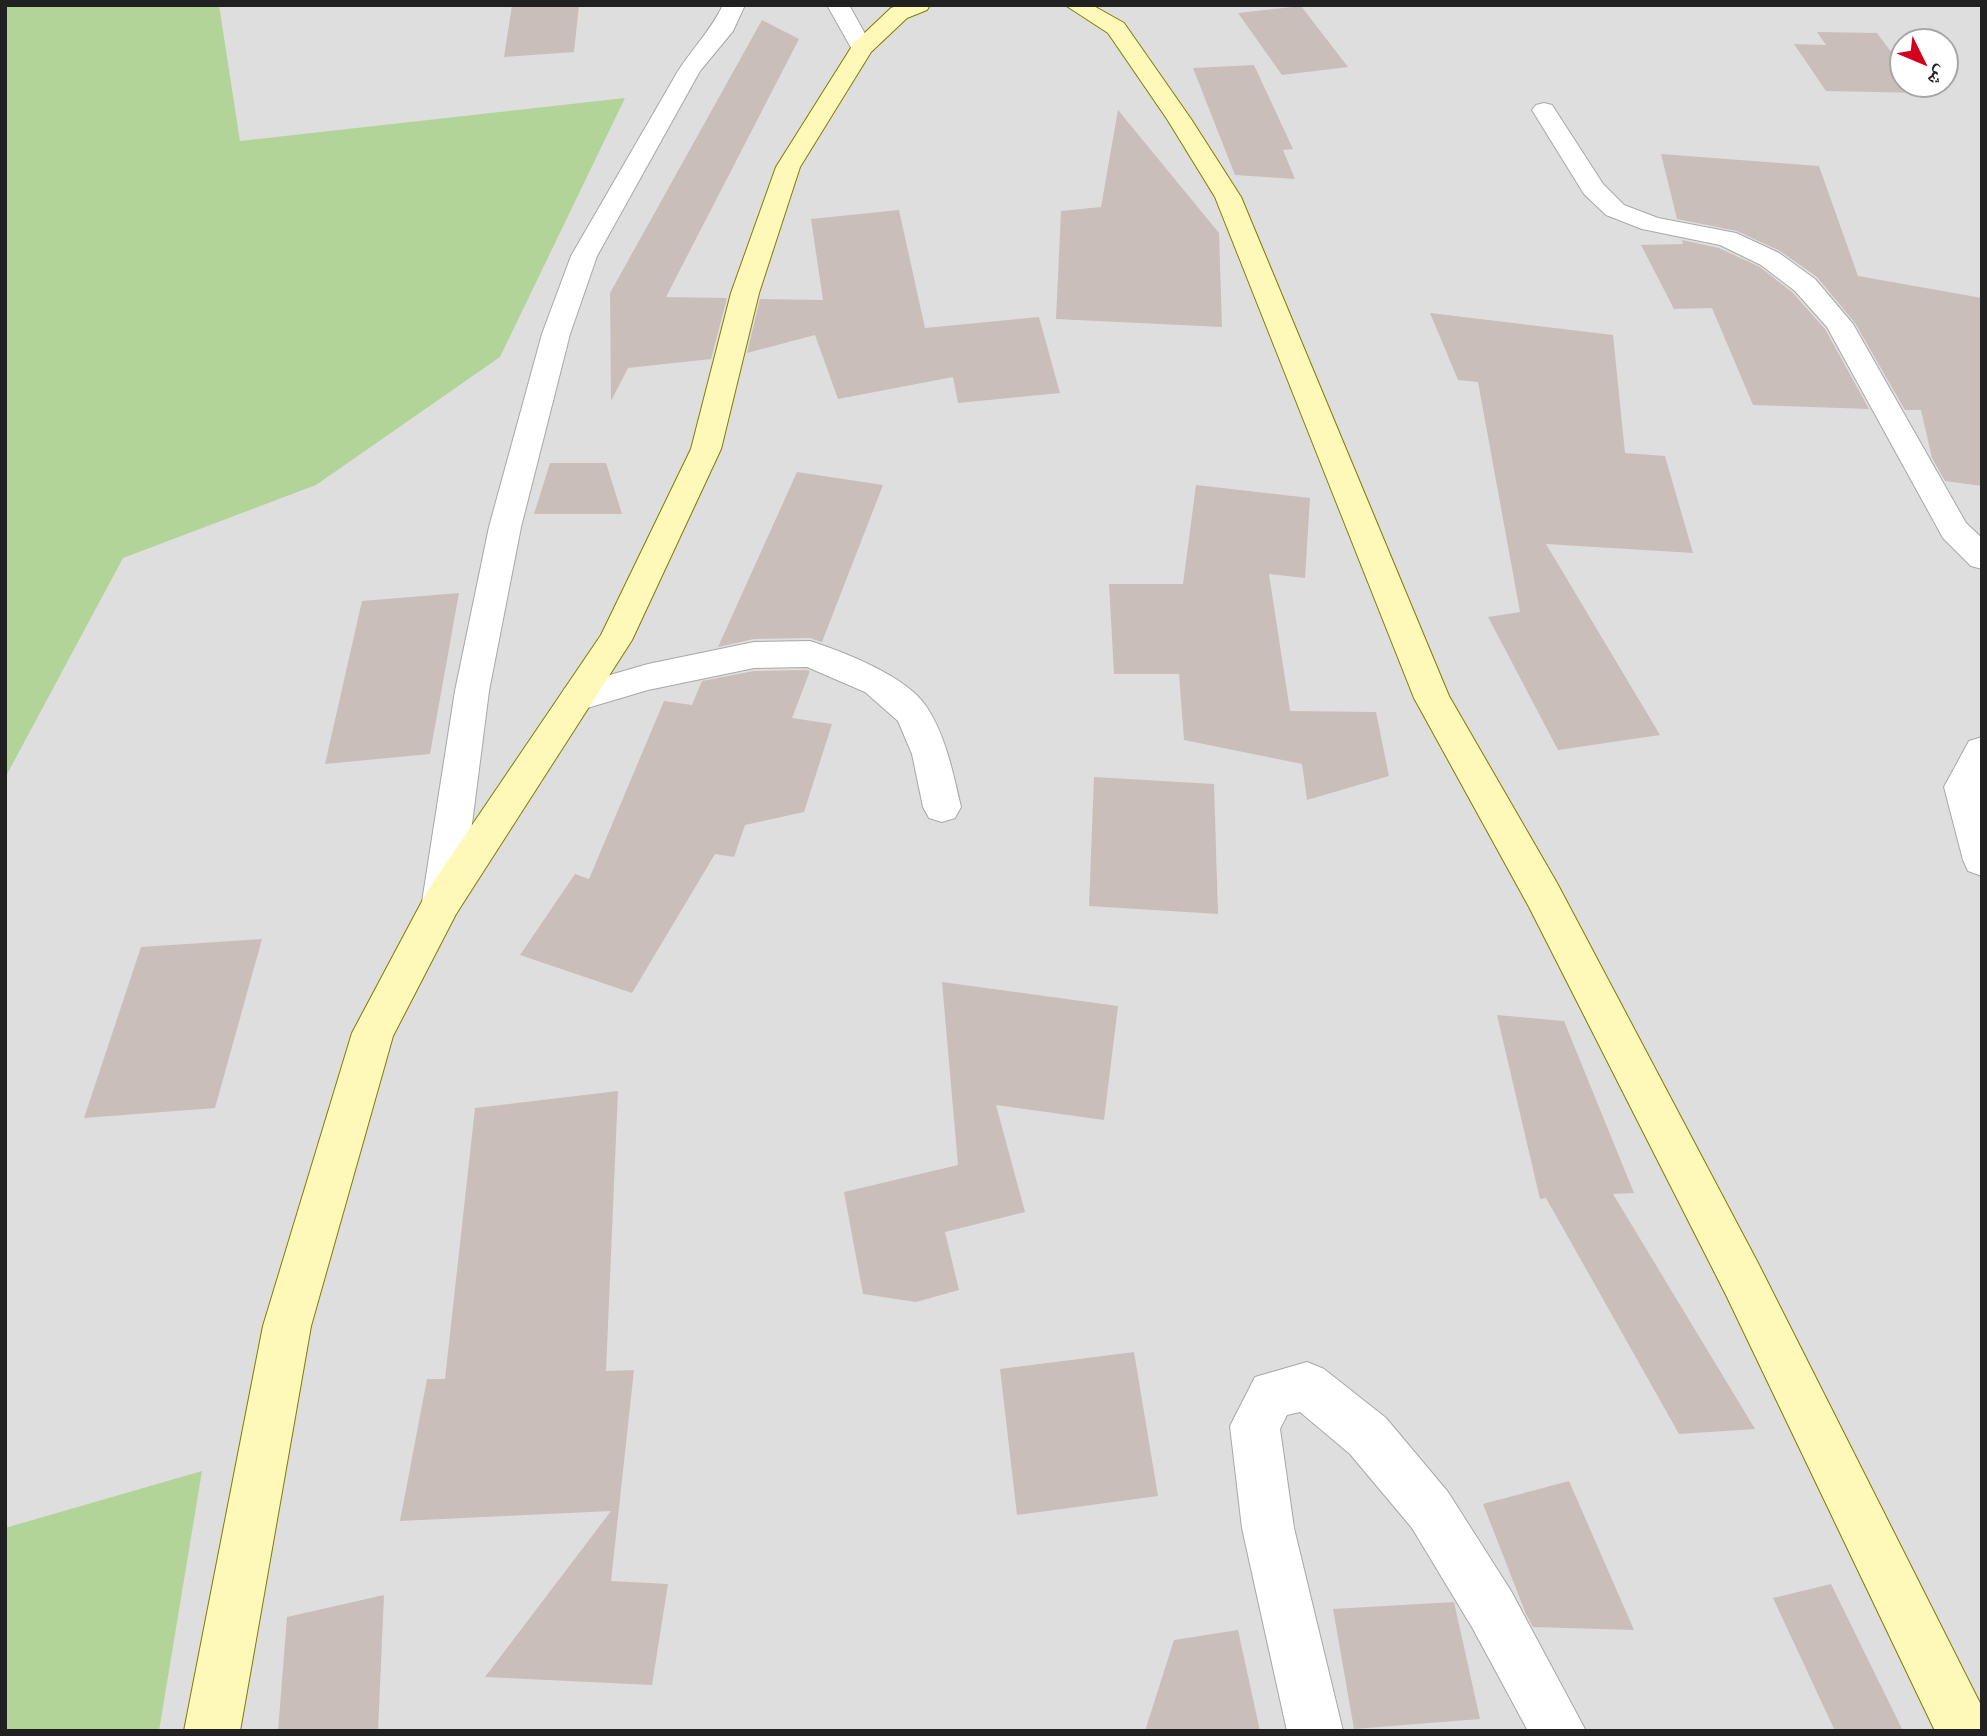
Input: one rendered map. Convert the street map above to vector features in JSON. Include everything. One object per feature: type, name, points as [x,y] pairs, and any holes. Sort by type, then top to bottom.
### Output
[{"type":"street","points":[[442,902],[472,691],[505,527],[556,334],[584,256],[689,71],[722,31],[733,5]]},
{"type":"street","points":[[838,5],[862,48]]},
{"type":"street","points":[[212,1731],[287,1326],[373,1033],[442,902],[615,640],[706,449],[745,293],[788,167],[862,48],[899,13],[919,5]]},
{"type":"street","points":[[1076,5],[1116,28],[1179,119],[1228,197],[1432,698],[1543,895],[1716,1230],[1964,1731]]},
{"type":"street","points":[[1544,110],[1592,189],[1615,210],[1651,224],[1727,239],[1770,259],[1805,285],[1839,324],[1954,530],[1982,558]]},
{"type":"street","points":[[577,698],[648,677],[754,654],[810,654],[877,683],[912,713],[930,754],[942,807]]},
{"type":"street","points":[[1982,751],[1962,788],[1982,860]]},
{"type":"street","points":[[1315,1731],[1268,1528],[1255,1426],[1272,1394],[1307,1386],[1368,1436],[1430,1510],[1492,1610],[1558,1731]]},
{"type":"shaded area","points":[[5,5],[1982,5],[1982,1731],[5,1731]]},
{"type":"green space","points":[[5,5],[219,5],[240,141],[625,98],[500,357],[316,485],[123,558],[5,778]]},
{"type":"green space","points":[[202,1471],[159,1731],[5,1731],[5,1528]]},
{"type":"building","points":[[512,5],[579,5],[574,52],[504,57]]},
{"type":"building","points":[[1301,6],[1348,67],[1282,75],[1238,13]]},
{"type":"building","points":[[762,20],[799,39],[666,297],[727,298],[711,359],[628,368],[611,401],[610,293]]},
{"type":"building","points":[[1817,32],[1877,33],[1889,49],[1889,92],[1826,91],[1794,44],[1826,45]]},
{"type":"building","points":[[1254,65],[1293,149],[1283,150],[1295,179],[1235,175],[1193,68]]},
{"type":"building","points":[[1118,110],[1219,233],[1222,327],[1056,319],[1061,211],[1101,207]]},
{"type":"building","points":[[1661,154],[1819,166],[1858,276],[1982,298],[1982,486],[1945,481],[1932,458],[1921,410],[1905,410],[1855,323],[1817,277],[1780,251],[1737,231],[1677,219]]},
{"type":"building","points":[[899,210],[925,328],[1039,317],[1060,393],[958,403],[953,377],[838,399],[815,335],[747,353],[760,299],[823,300],[811,219]]},
{"type":"building","points":[[1682,240],[1719,248],[1760,267],[1793,293],[1825,329],[1869,409],[1753,405],[1712,308],[1674,309],[1641,245],[1683,244]]},
{"type":"building","points":[[1430,313],[1613,335],[1625,453],[1665,456],[1693,553],[1546,544],[1660,735],[1558,750],[1488,617],[1520,612],[1478,382],[1458,380]]},
{"type":"building","points":[[550,463],[606,463],[622,514],[534,514]]},
{"type":"building","points":[[797,472],[883,485],[822,642],[810,638],[754,639],[718,647]]},
{"type":"building","points":[[1196,485],[1310,498],[1305,578],[1269,574],[1290,711],[1376,712],[1389,776],[1307,800],[1302,764],[1184,740],[1179,674],[1114,674],[1109,584],[1183,584]]},
{"type":"building","points":[[459,593],[430,754],[325,764],[362,601]]},
{"type":"building","points":[[754,671],[810,671],[792,718],[832,724],[804,812],[745,825],[734,857],[715,854],[632,993],[520,955],[575,874],[589,879],[664,701],[692,705],[702,681]]},
{"type":"building","points":[[1094,777],[1214,784],[1218,914],[1089,906]]},
{"type":"building","points":[[262,939],[215,1108],[84,1118],[141,947]]},
{"type":"building","points":[[942,982],[1118,1006],[1104,1120],[996,1105],[1025,1212],[945,1232],[959,1290],[916,1302],[863,1294],[844,1192],[958,1165]]},
{"type":"building","points":[[1497,1015],[1564,1021],[1634,1193],[1613,1194],[1755,1429],[1679,1434],[1546,1198],[1540,1199]]},
{"type":"building","points":[[618,1091],[606,1371],[634,1370],[611,1581],[668,1584],[652,1685],[485,1677],[611,1511],[400,1521],[427,1379],[445,1379],[475,1108]]},
{"type":"building","points":[[1134,1352],[1158,1496],[1017,1515],[1000,1369]]},
{"type":"building","points":[[1569,1481],[1634,1630],[1533,1627],[1526,1614],[1483,1504]]},
{"type":"building","points":[[1831,1584],[1903,1731],[1835,1731],[1773,1598]]},
{"type":"building","points":[[384,1595],[378,1731],[278,1731],[287,1617]]},
{"type":"building","points":[[1454,1602],[1480,1719],[1354,1729],[1333,1609]]},
{"type":"building","points":[[1238,1630],[1260,1731],[1145,1731],[1174,1640]]}]
